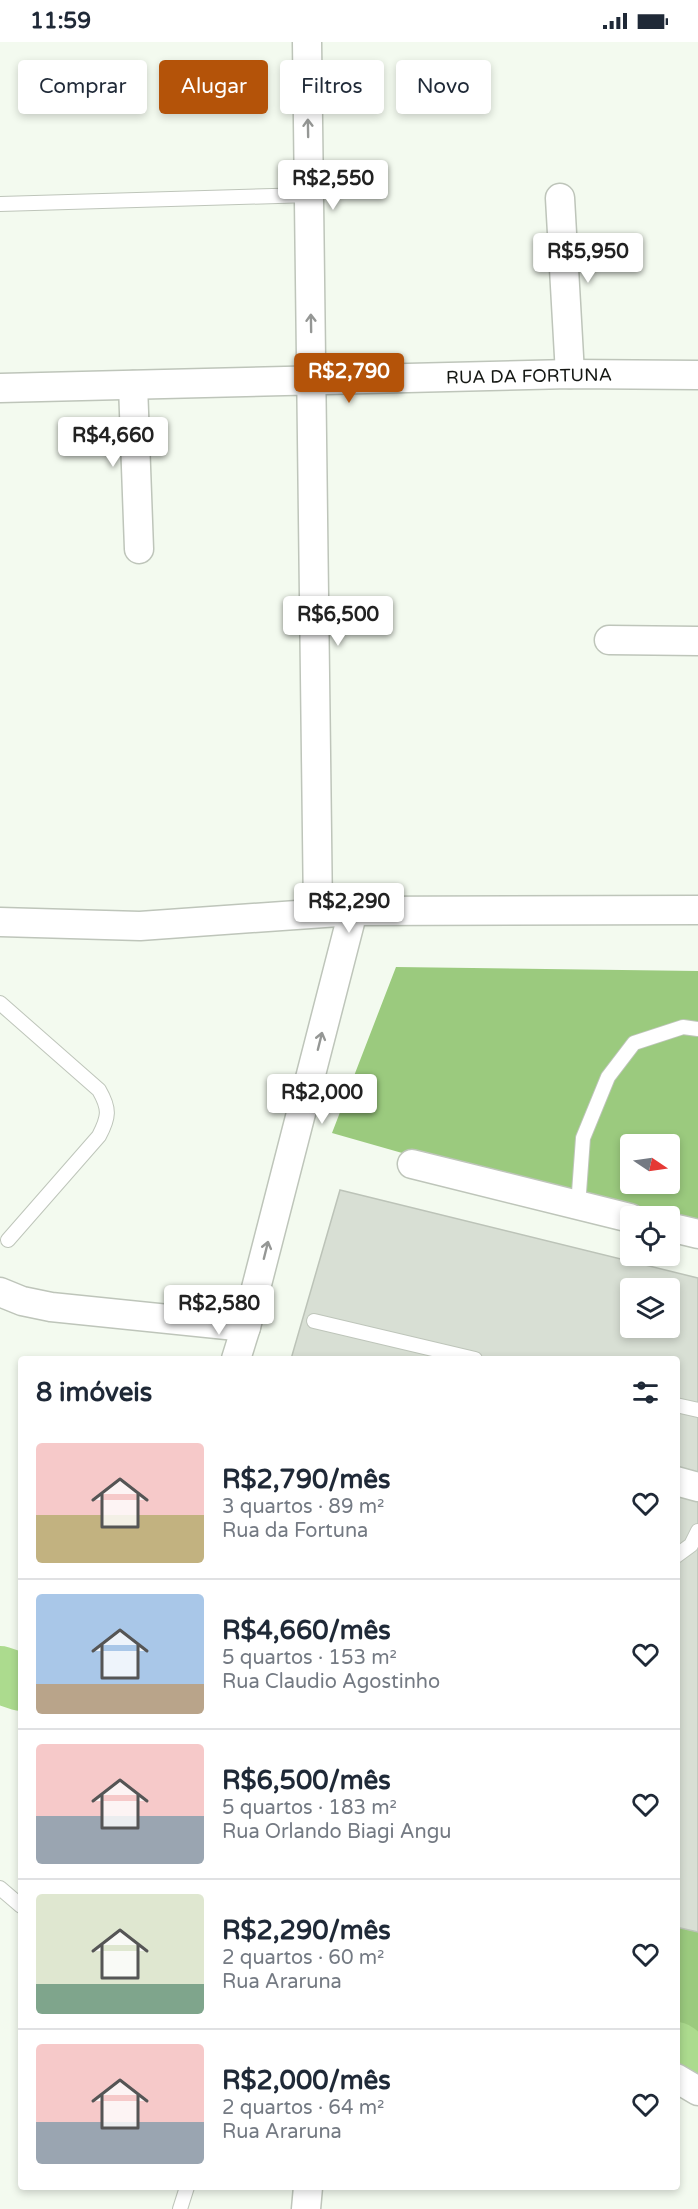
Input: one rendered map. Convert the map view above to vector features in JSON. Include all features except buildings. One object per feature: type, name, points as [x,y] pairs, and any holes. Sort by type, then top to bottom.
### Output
[{"type":"street","points":[[307,42],[318,913]]},
{"type":"street","points":[[560,198],[570,374]]},
{"type":"street","name":"RUA DA FORTUNA","points":[[0,388],[570,374],[698,375]]},
{"type":"street","points":[[133,385],[139,549]]},
{"type":"street","points":[[609,640],[698,641]]},
{"type":"street","points":[[0,922],[140,926],[353,911],[698,910]]},
{"type":"street","points":[[237,1356],[353,911]]},
{"type":"street","points":[[412,1164],[620,1216]]},
{"type":"street","points":[[680,1230],[698,1234]]},
{"type":"street","points":[[0,1292],[22,1301],[51,1307],[246,1327]]},
{"type":"street","points":[[680,1482],[698,1486]]},
{"type":"street","points":[[680,2080],[698,2091]]},
{"type":"street","points":[[306,2209],[308,2190]]},
{"type":"lane","points":[[0,204],[310,195]]},
{"type":"lane","points":[[0,1003],[99,1090],[106,1102],[107,1120],[99,1136],[8,1240]]},
{"type":"lane","points":[[578,1206],[583,1138],[608,1077],[634,1043],[683,1027],[698,1029]]},
{"type":"lane","points":[[314,1321],[443,1355]]},
{"type":"lane","points":[[680,1406],[698,1410]]},
{"type":"lane","points":[[680,1553],[691,1545],[698,1530]]},
{"type":"lane","points":[[0,1888],[18,1903]]},
{"type":"lane","points":[[180,2209],[186,2190]]},
{"type":"green space","points":[[396,967],[698,971],[698,1237],[680,1224],[680,1206],[620,1206],[620,1215],[332,1133]]},
{"type":"green space","points":[[680,1928],[698,1932],[698,2073],[680,2065]]},
{"type":"waterway","points":[[0,1675],[18,1681]]},
{"type":"waterway","points":[[680,2054],[687,2060],[698,2063]]}]
